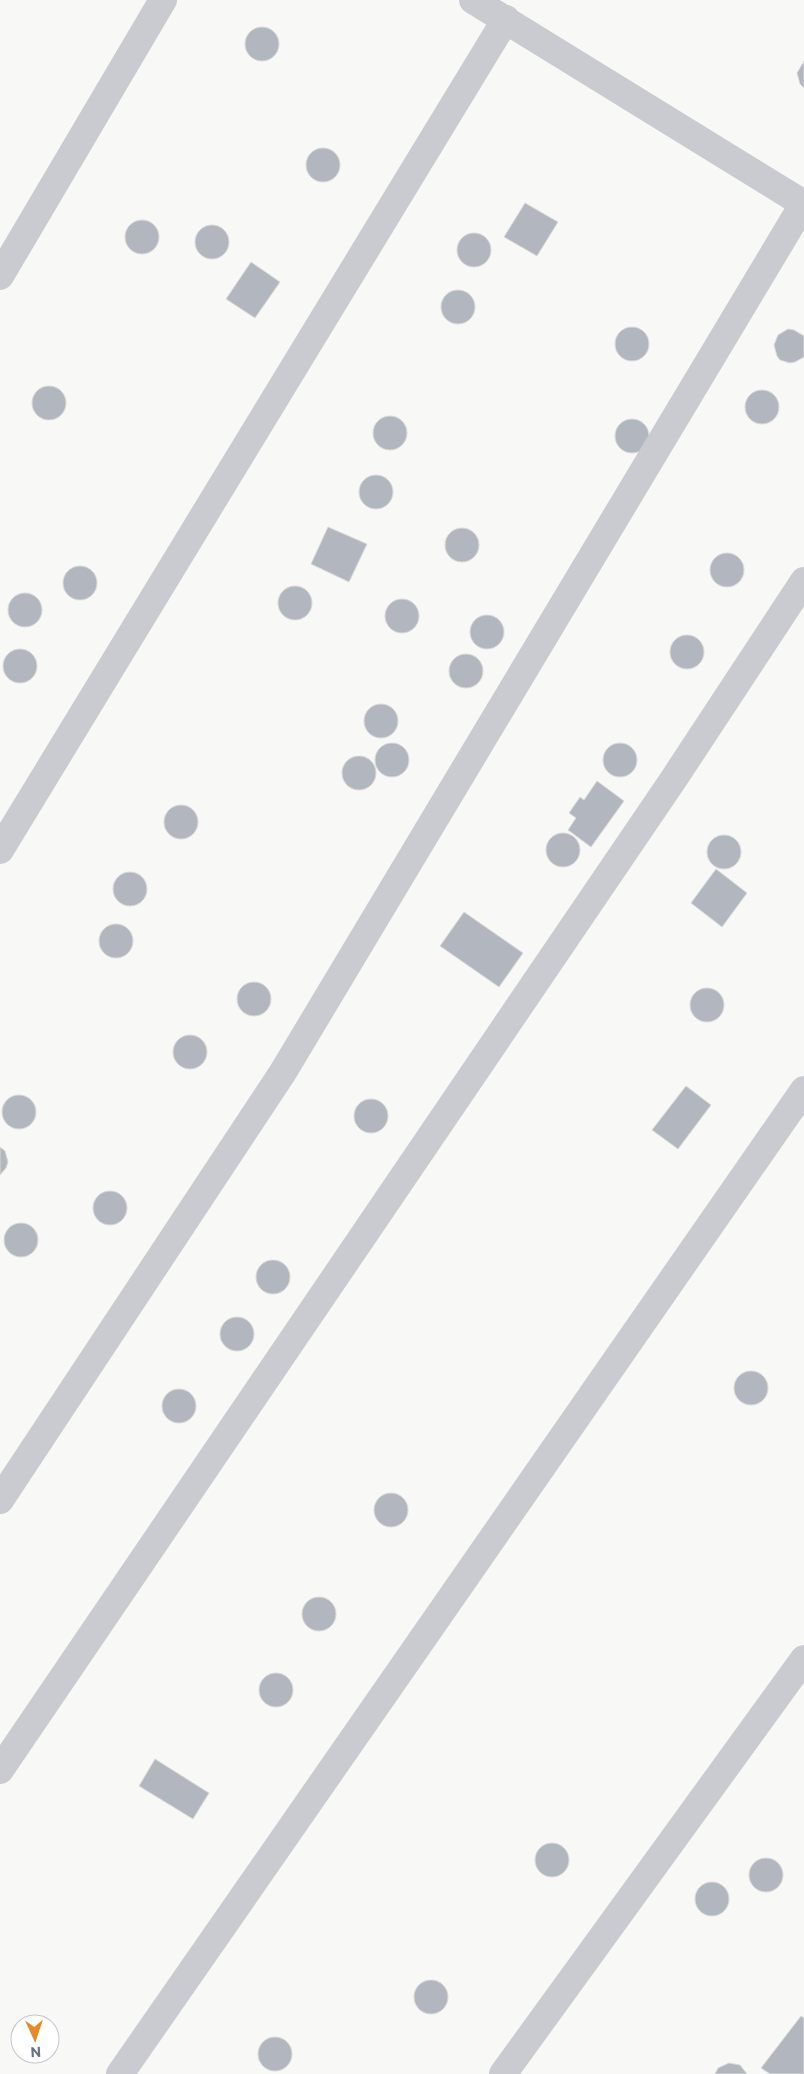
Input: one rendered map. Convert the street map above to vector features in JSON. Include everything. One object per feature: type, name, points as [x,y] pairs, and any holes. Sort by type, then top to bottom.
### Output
[{"type":"street","points":[[0,276],[163,0]]},
{"type":"street","points":[[0,1500],[283,1072],[804,204],[473,0]]},
{"type":"street","points":[[0,850],[506,19]]},
{"type":"street","points":[[0,1770],[673,780],[804,581]]},
{"type":"street","points":[[120,2074],[804,1090]]},
{"type":"street","points":[[503,2074],[804,1659]]},
{"type":"building","points":[[262,27],[274,32],[279,44],[274,56],[262,61],[250,56],[245,44],[250,32]]},
{"type":"building","points":[[804,61],[804,88],[800,84],[797,73]]},
{"type":"building","points":[[323,148],[335,153],[340,165],[335,177],[323,182],[311,177],[306,165],[311,153]]},
{"type":"building","points":[[525,203],[558,222],[537,256],[504,237]]},
{"type":"building","points":[[142,220],[149,221],[154,225],[158,230],[158,244],[154,249],[149,253],[142,254],[135,253],[130,249],[126,244],[125,237],[126,230],[130,225],[135,221]]},
{"type":"building","points":[[212,225],[224,230],[229,242],[224,254],[212,259],[200,254],[195,242],[200,230]]},
{"type":"building","points":[[474,233],[486,238],[491,250],[486,262],[474,267],[462,262],[457,250],[462,238]]},
{"type":"building","points":[[251,262],[280,282],[255,318],[226,299]]},
{"type":"building","points":[[458,290],[470,295],[475,307],[470,319],[458,324],[446,319],[441,307],[446,295]]},
{"type":"building","points":[[632,327],[644,332],[649,344],[644,356],[632,361],[620,356],[615,344],[620,332]]},
{"type":"building","points":[[788,329],[804,336],[804,357],[790,363],[780,360],[774,345],[778,335]]},
{"type":"building","points":[[49,386],[56,387],[61,391],[65,396],[65,410],[61,415],[56,419],[49,420],[42,419],[37,415],[33,410],[32,403],[33,396],[37,391],[42,387]]},
{"type":"building","points":[[762,390],[774,395],[779,407],[774,419],[762,424],[750,419],[745,407],[750,395]]},
{"type":"building","points":[[390,416],[402,421],[407,433],[402,445],[390,450],[378,445],[373,433],[378,421]]},
{"type":"building","points":[[632,419],[644,424],[649,436],[644,448],[632,453],[620,448],[615,436],[620,424]]},
{"type":"building","points":[[376,475],[388,480],[393,492],[388,504],[376,509],[364,504],[359,492],[364,480]]},
{"type":"building","points":[[328,527],[367,544],[349,582],[311,564]]},
{"type":"building","points":[[462,528],[474,533],[479,545],[474,557],[462,562],[450,557],[445,545],[450,533]]},
{"type":"building","points":[[727,553],[739,558],[744,570],[739,582],[727,587],[715,582],[710,570],[715,558]]},
{"type":"building","points":[[80,566],[87,567],[92,571],[96,576],[96,590],[92,595],[87,599],[80,600],[73,599],[68,595],[64,590],[63,583],[64,576],[68,571],[73,567]]},
{"type":"building","points":[[295,586],[307,591],[312,603],[307,615],[295,620],[283,615],[278,603],[283,591]]},
{"type":"building","points":[[25,593],[32,594],[37,598],[41,603],[41,617],[37,622],[32,626],[25,627],[18,626],[13,622],[9,617],[8,610],[9,603],[13,598],[18,594]]},
{"type":"building","points":[[402,599],[414,604],[419,616],[414,628],[402,633],[390,628],[385,616],[390,604]]},
{"type":"building","points":[[487,615],[499,620],[504,632],[499,644],[487,649],[475,644],[470,632],[475,620]]},
{"type":"building","points":[[687,635],[699,640],[704,652],[699,664],[687,669],[675,664],[670,652],[675,640]]},
{"type":"building","points":[[20,649],[27,650],[32,654],[36,659],[36,673],[32,678],[27,682],[20,683],[13,682],[8,678],[4,673],[3,666],[4,659],[8,654],[13,650]]},
{"type":"building","points":[[466,654],[478,659],[483,671],[478,683],[466,688],[454,683],[449,671],[454,659]]},
{"type":"building","points":[[381,704],[393,709],[398,721],[393,733],[381,738],[369,733],[364,721],[369,709]]},
{"type":"building","points":[[392,743],[404,748],[409,760],[404,772],[392,777],[380,772],[375,760],[380,748]]},
{"type":"building","points":[[620,743],[632,748],[637,760],[632,772],[620,777],[608,772],[603,760],[608,748]]},
{"type":"building","points":[[359,756],[371,761],[376,773],[371,785],[359,790],[347,785],[342,773],[347,761]]},
{"type":"building","points":[[597,781],[624,801],[591,847],[568,830],[576,818],[569,813],[580,797],[584,800]]},
{"type":"building","points":[[181,805],[188,806],[193,810],[197,815],[197,829],[193,834],[188,838],[181,839],[174,838],[169,834],[165,829],[164,822],[165,815],[169,810],[174,806]]},
{"type":"building","points":[[563,833],[575,838],[580,850],[575,862],[563,867],[551,862],[546,850],[551,838]]},
{"type":"building","points":[[724,835],[736,840],[741,852],[736,864],[724,869],[712,864],[707,852],[712,840]]},
{"type":"building","points":[[716,869],[747,893],[722,927],[691,903]]},
{"type":"building","points":[[130,872],[137,873],[142,877],[146,882],[146,896],[142,901],[137,905],[130,906],[123,905],[118,901],[114,896],[113,889],[114,882],[118,877],[123,873]]},
{"type":"building","points":[[464,912],[523,953],[499,987],[440,946]]},
{"type":"building","points":[[116,924],[123,925],[128,929],[132,934],[132,948],[128,953],[123,957],[116,958],[109,957],[104,953],[100,948],[99,941],[100,934],[104,929],[109,925]]},
{"type":"building","points":[[254,982],[266,987],[271,999],[266,1011],[254,1016],[242,1011],[237,999],[242,987]]},
{"type":"building","points":[[707,988],[719,993],[724,1005],[719,1017],[707,1022],[695,1017],[690,1005],[695,993]]},
{"type":"building","points":[[190,1035],[197,1036],[202,1040],[206,1045],[206,1059],[202,1064],[197,1068],[190,1069],[183,1068],[178,1064],[174,1059],[173,1052],[174,1045],[178,1040],[183,1036]]},
{"type":"building","points":[[686,1086],[711,1105],[678,1149],[652,1130]]},
{"type":"building","points":[[19,1095],[26,1096],[31,1100],[35,1105],[35,1119],[31,1124],[26,1128],[19,1129],[12,1128],[7,1124],[3,1119],[2,1112],[3,1105],[7,1100],[12,1096]]},
{"type":"building","points":[[371,1099],[383,1104],[388,1116],[383,1128],[371,1133],[359,1128],[354,1116],[359,1104]]},
{"type":"building","points":[[0,1147],[5,1151],[8,1162],[0,1175]]},
{"type":"building","points":[[110,1191],[117,1192],[122,1196],[126,1201],[126,1215],[122,1220],[117,1224],[110,1225],[103,1224],[98,1220],[94,1215],[93,1208],[94,1201],[98,1196],[103,1192]]},
{"type":"building","points":[[21,1223],[28,1224],[33,1228],[37,1233],[37,1247],[33,1252],[28,1256],[21,1257],[14,1256],[9,1252],[5,1247],[4,1240],[5,1233],[9,1228],[14,1224]]},
{"type":"building","points":[[273,1260],[280,1261],[285,1265],[289,1270],[289,1284],[285,1289],[280,1293],[273,1294],[266,1293],[261,1289],[257,1284],[256,1277],[257,1270],[261,1265],[266,1261]]},
{"type":"building","points":[[237,1317],[249,1322],[254,1334],[249,1346],[237,1351],[225,1346],[220,1334],[225,1322]]},
{"type":"building","points":[[751,1371],[763,1376],[768,1388],[763,1400],[751,1405],[739,1400],[734,1388],[739,1376]]},
{"type":"building","points":[[179,1389],[191,1394],[196,1406],[191,1418],[179,1423],[167,1418],[162,1406],[167,1394]]},
{"type":"building","points":[[391,1493],[403,1498],[408,1510],[403,1522],[391,1527],[379,1522],[374,1510],[379,1498]]},
{"type":"building","points":[[319,1597],[331,1602],[336,1614],[331,1626],[319,1631],[307,1626],[302,1614],[307,1602]]},
{"type":"building","points":[[276,1673],[288,1678],[293,1690],[288,1702],[276,1707],[264,1702],[259,1690],[264,1678]]},
{"type":"building","points":[[155,1759],[209,1793],[193,1819],[139,1786]]},
{"type":"building","points":[[552,1843],[564,1848],[569,1860],[564,1872],[552,1877],[540,1872],[535,1860],[540,1848]]},
{"type":"building","points":[[766,1858],[778,1863],[783,1875],[778,1887],[766,1892],[754,1887],[749,1875],[754,1863]]},
{"type":"building","points":[[712,1882],[724,1887],[729,1899],[724,1911],[712,1916],[700,1911],[695,1899],[700,1887]]},
{"type":"building","points":[[431,1980],[443,1985],[448,1997],[443,2009],[431,2014],[419,2009],[414,1997],[419,1985]]},
{"type":"building","points":[[801,2016],[804,2018],[804,2074],[770,2074],[761,2068]]},
{"type":"building","points":[[275,2037],[287,2042],[292,2054],[287,2066],[275,2071],[263,2066],[258,2054],[263,2042]]},
{"type":"building","points":[[729,2063],[740,2065],[747,2074],[715,2074],[718,2068]]}]
